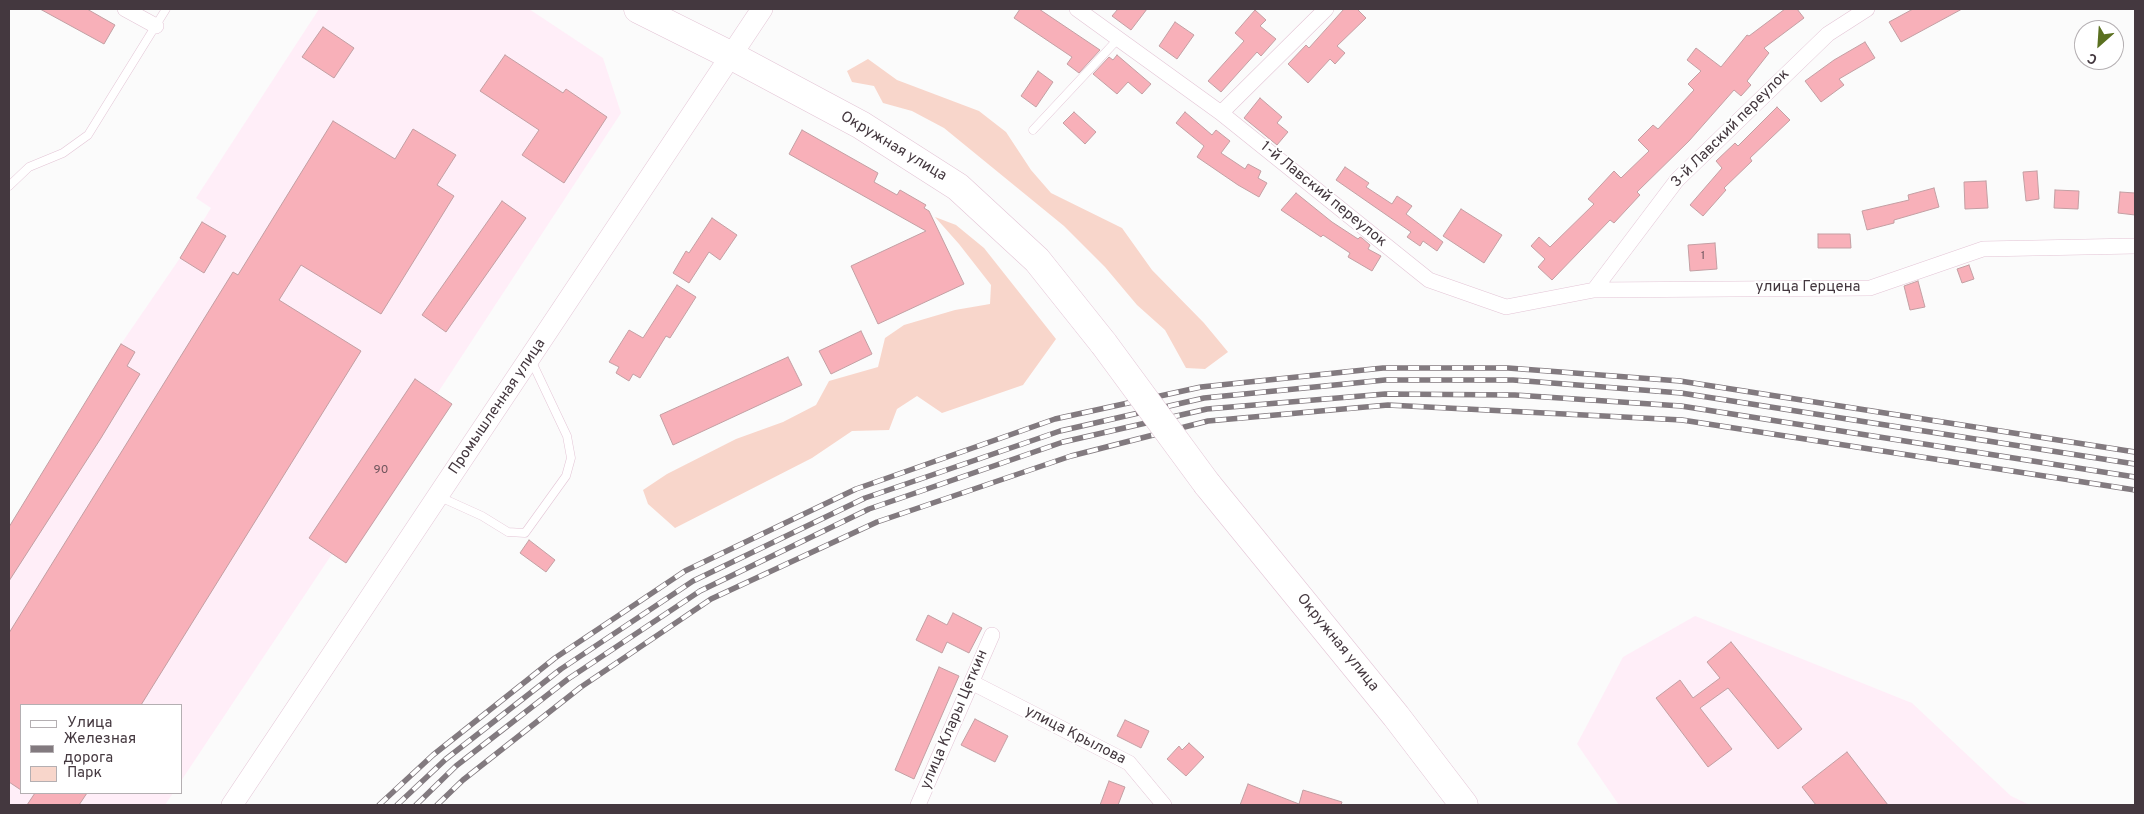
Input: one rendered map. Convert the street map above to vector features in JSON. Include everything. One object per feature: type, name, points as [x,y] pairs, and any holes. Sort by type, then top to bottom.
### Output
[{"type":"highway","name":"Окружная улица","points":[[638,9],[732,56],[861,125],[958,187],[1037,260],[1104,344],[1207,484],[1396,716],[1456,803]]},
{"type":"street","points":[[125,9],[156,26]]},
{"type":"street","name":"Промышленная улица","points":[[232,805],[762,9]]},
{"type":"street","name":"1-й Лавский переулок","points":[[1078,9],[1221,114],[1430,280],[1506,306],[1594,290]]},
{"type":"street","points":[[1221,114],[1326,9]]},
{"type":"street","name":"3-й Лавский переулок","points":[[1594,290],[1677,180],[1828,34],[1867,9]]},
{"type":"street","name":"улица Герцена","points":[[1594,290],[1870,288],[1982,249],[2135,246]]},
{"type":"street","name":"улица Клары Цеткин","points":[[918,805],[992,635]]},
{"type":"street","name":"улица Крылова","points":[[972,683],[1130,763],[1158,803]]},
{"type":"lane","points":[[9,186],[29,166],[63,153],[88,135],[166,9]]},
{"type":"lane","points":[[1034,130],[1118,38]]},
{"type":"lane","points":[[438,497],[482,516],[508,532],[525,532],[566,476],[571,458],[567,436],[530,358]]},
{"type":"shaded area","points":[[319,9],[529,9],[603,58],[621,113],[437,394],[452,404],[347,563],[332,554],[182,779],[182,704],[20,704],[20,794],[172,794],[165,805],[9,805],[9,527],[121,344],[180,258],[211,208],[196,198]]},
{"type":"shaded area","points":[[1695,616],[1912,703],[2011,796],[2030,805],[1619,805],[1577,744],[1623,657]]},
{"type":"green space","points":[[868,59],[897,80],[979,111],[1006,132],[1031,170],[1051,193],[1122,228],[1152,270],[1204,323],[1228,352],[1205,369],[1186,368],[1165,330],[1137,305],[1105,267],[1064,226],[944,128],[912,111],[883,103],[874,86],[852,82],[847,71]]},
{"type":"green space","points":[[935,217],[956,225],[984,248],[1056,339],[1023,385],[942,413],[917,396],[897,409],[889,430],[852,431],[812,458],[675,528],[648,504],[643,490],[667,474],[736,439],[783,422],[816,405],[829,381],[878,367],[885,338],[904,325],[955,310],[990,304],[991,285]]},
{"type":"building","points":[[40,9],[87,9],[115,25],[104,44]]},
{"type":"building","points":[[1020,9],[1039,9],[1100,50],[1079,73],[1067,64],[1072,57],[1014,18]]},
{"type":"building","points":[[1118,9],[1147,9],[1131,30],[1112,16]]},
{"type":"building","points":[[1344,9],[1357,9],[1366,18],[1337,46],[1345,53],[1335,64],[1330,59],[1308,83],[1288,64],[1306,45],[1309,48]]},
{"type":"building","points":[[1785,9],[1797,9],[1804,18],[1764,48],[1769,53],[1747,81],[1751,85],[1741,96],[1734,90],[1689,141],[1637,192],[1640,195],[1614,223],[1610,220],[1552,280],[1538,267],[1545,259],[1531,246],[1539,237],[1550,247],[1594,204],[1588,199],[1614,171],[1621,178],[1649,151],[1638,140],[1653,125],[1658,129],[1694,90],[1688,84],[1701,71],[1687,60],[1696,48],[1721,67],[1747,35],[1749,36]]},
{"type":"building","points":[[1913,9],[1962,9],[1901,42],[1889,22]]},
{"type":"building","points":[[1255,10],[1266,20],[1260,26],[1276,39],[1261,56],[1257,52],[1221,92],[1208,81],[1244,41],[1235,33]]},
{"type":"building","points":[[1175,22],[1194,35],[1177,59],[1159,46]]},
{"type":"building","points":[[323,27],[354,48],[334,78],[302,57]]},
{"type":"building","points":[[1865,42],[1875,58],[1839,79],[1844,85],[1821,102],[1805,81],[1834,60]]},
{"type":"building","points":[[505,55],[563,93],[566,89],[607,117],[564,183],[522,155],[539,130],[480,91]]},
{"type":"building","points":[[1117,55],[1151,84],[1142,94],[1128,82],[1117,94],[1093,74],[1109,57],[1113,60]]},
{"type":"building","points":[[1038,71],[1053,82],[1036,107],[1021,96]]},
{"type":"building","points":[[1260,98],[1282,117],[1277,123],[1288,132],[1277,145],[1244,118]]},
{"type":"building","points":[[1777,107],[1790,120],[1750,158],[1752,161],[1724,188],[1726,190],[1703,216],[1690,205],[1722,168],[1716,161],[1735,143],[1738,146]]},
{"type":"building","points":[[1074,112],[1096,132],[1085,144],[1063,123]]},
{"type":"building","points":[[1185,112],[1212,135],[1216,130],[1230,141],[1221,153],[1245,169],[1248,164],[1261,171],[1258,178],[1267,183],[1259,197],[1197,157],[1204,146],[1176,123]]},
{"type":"building","points":[[333,121],[395,159],[413,129],[456,155],[437,185],[454,196],[381,314],[301,265],[279,300],[361,351],[142,704],[20,704],[20,789],[9,782],[9,633],[233,272],[238,275]]},
{"type":"building","points":[[802,130],[878,173],[874,182],[897,195],[900,190],[926,205],[924,208],[929,211],[964,284],[878,324],[851,266],[926,231],[789,154]]},
{"type":"building","points":[[1345,167],[1369,183],[1366,187],[1392,204],[1397,196],[1412,206],[1406,214],[1443,242],[1437,251],[1423,241],[1420,246],[1407,237],[1411,232],[1336,180]]},
{"type":"building","points":[[2037,171],[2039,199],[2026,201],[2023,172]]},
{"type":"building","points":[[1986,181],[1988,208],[1965,209],[1964,182]]},
{"type":"building","points":[[1934,188],[1939,207],[1894,220],[1894,223],[1867,230],[1862,211],[1909,200],[1908,195]]},
{"type":"building","points":[[2055,190],[2079,191],[2078,209],[2054,208]]},
{"type":"building","points":[[2120,192],[2135,193],[2135,215],[2118,213]]},
{"type":"building","points":[[1296,193],[1332,222],[1358,239],[1362,238],[1370,245],[1368,249],[1381,256],[1372,271],[1348,257],[1350,253],[1323,235],[1321,237],[1281,210]]},
{"type":"building","points":[[502,201],[526,218],[446,332],[422,315]]},
{"type":"building","points":[[1461,209],[1502,235],[1484,263],[1443,236]]},
{"type":"building","points":[[712,218],[737,235],[720,260],[709,252],[689,283],[673,273],[686,251],[689,253]]},
{"type":"building","points":[[202,222],[226,236],[204,273],[180,258]]},
{"type":"building","points":[[1818,234],[1850,234],[1851,248],[1818,248]]},
{"type":"building","points":[[1715,243],[1717,269],[1690,271],[1688,245]]},
{"type":"building","points":[[1969,265],[1974,279],[1962,283],[1957,269]]},
{"type":"building","points":[[1918,281],[1925,307],[1910,310],[1904,286]]},
{"type":"building","points":[[677,285],[696,297],[670,338],[666,336],[640,378],[633,374],[629,381],[616,373],[619,367],[609,362],[629,330],[643,338]]},
{"type":"building","points":[[861,331],[872,354],[831,374],[819,351]]},
{"type":"building","points":[[121,344],[135,352],[127,366],[140,374],[9,581],[9,527]]},
{"type":"building","points":[[788,357],[802,385],[673,445],[660,415]]},
{"type":"building","points":[[415,379],[452,404],[346,563],[309,538]]},
{"type":"building","points":[[529,540],[555,560],[546,572],[520,553]]},
{"type":"building","points":[[953,613],[982,628],[969,653],[947,642],[942,653],[916,640],[928,615],[947,625]]},
{"type":"building","points":[[1731,642],[1802,729],[1778,749],[1728,688],[1700,708],[1732,749],[1708,767],[1656,698],[1680,680],[1693,698],[1720,678],[1707,662]]},
{"type":"building","points":[[939,667],[959,676],[914,779],[895,770]]},
{"type":"building","points":[[975,719],[1008,736],[995,762],[961,745]]},
{"type":"building","points":[[1125,720],[1149,731],[1141,748],[1117,736]]},
{"type":"building","points":[[1189,743],[1204,757],[1186,776],[1167,759],[1179,746],[1182,750]]},
{"type":"building","points":[[1847,752],[1888,805],[1816,805],[1802,787]]},
{"type":"building","points":[[1109,781],[1125,787],[1118,805],[1100,805]]},
{"type":"building","points":[[1248,784],[1299,804],[1303,790],[1342,802],[1341,805],[1240,805]]},
{"type":"building","points":[[34,794],[86,794],[79,805],[27,805]]},
{"type":"railway","points":[[379,805],[433,755],[555,658],[685,571],[856,489],[1055,419],[1201,387],[1383,368],[1508,368],[1680,381],[2135,452]]},
{"type":"railway","points":[[397,805],[446,759],[561,669],[693,581],[865,498],[1060,431],[1204,398],[1385,380],[1513,380],[1681,393],[2135,464]]},
{"type":"railway","points":[[416,805],[456,766],[568,679],[700,591],[869,509],[1063,442],[1207,409],[1385,394],[1515,395],[1681,406],[2135,477]]},
{"type":"railway","points":[[437,805],[463,780],[581,687],[711,599],[877,522],[1071,456],[1208,421],[1388,405],[1682,420],[2135,490]]}]
